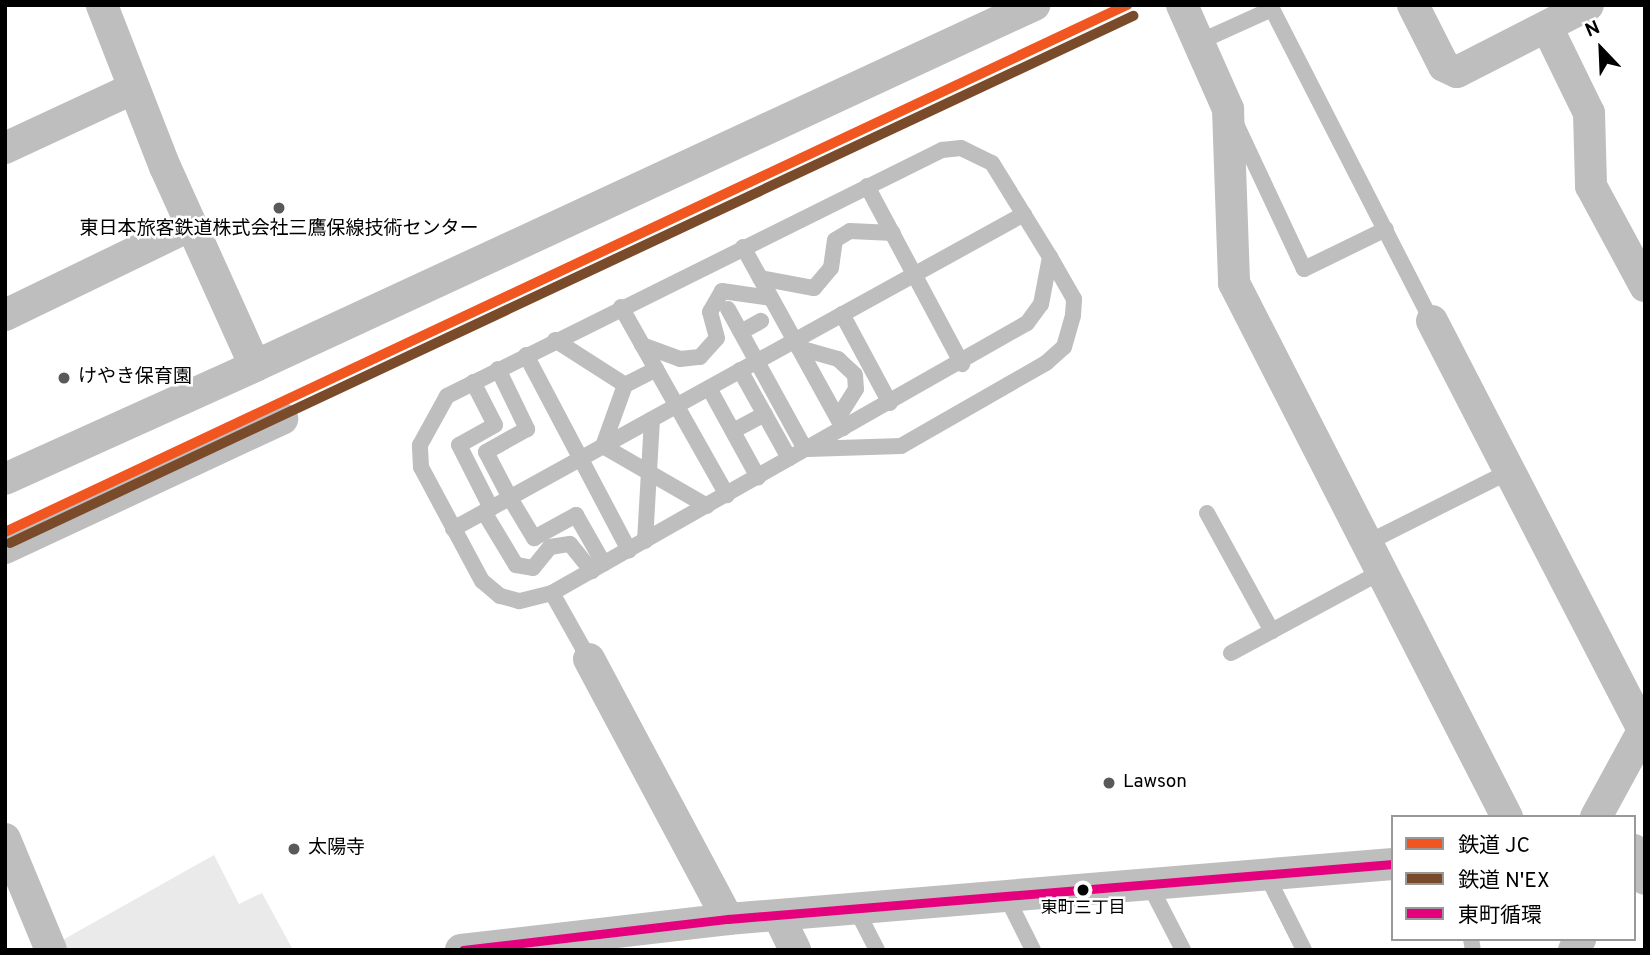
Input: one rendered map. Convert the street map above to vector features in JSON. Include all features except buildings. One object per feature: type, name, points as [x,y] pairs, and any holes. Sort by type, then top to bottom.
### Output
[{"type":"street","points":[[102,5],[132,89],[255,366]]},
{"type":"street","points":[[5,479],[1034,5]]},
{"type":"street","points":[[1182,5],[1228,109],[1234,283],[1506,815]]},
{"type":"street","points":[[1413,5],[1444,66],[1457,72],[1588,5]]},
{"type":"street","points":[[1546,27],[1588,113],[1591,186],[1645,286]]},
{"type":"street","points":[[5,148],[132,89]]},
{"type":"street","points":[[5,315],[191,225]]},
{"type":"street","points":[[1432,321],[1508,472],[1644,728],[1597,815]]},
{"type":"street","points":[[5,548],[282,419]]},
{"type":"street","points":[[589,659],[728,919]]},
{"type":"street","points":[[5,839],[51,950]]},
{"type":"street","points":[[1636,855],[1645,879]]},
{"type":"street","points":[[461,950],[528,945],[728,919],[1391,864]]},
{"type":"street","points":[[779,916],[795,950]]},
{"type":"lane","points":[[1199,42],[1272,9],[1432,321]]},
{"type":"lane","points":[[1228,109],[1304,269],[1386,229]]},
{"type":"lane","points":[[805,449],[901,446],[1046,363],[1064,347],[1073,315],[1074,299],[1050,257],[992,163],[961,148],[942,150],[621,307],[447,396],[420,445],[421,467],[482,581],[500,596],[519,601],[552,593],[758,477],[805,449],[841,423],[890,403],[962,364],[1027,323],[1041,304],[1050,257]]},
{"type":"lane","points":[[867,186],[962,364]]},
{"type":"lane","points":[[453,529],[740,370],[797,344],[842,314],[1024,214]]},
{"type":"lane","points":[[760,278],[814,288],[831,268],[835,240],[850,231],[893,233]]},
{"type":"lane","points":[[743,247],[841,423]]},
{"type":"lane","points":[[642,345],[680,359],[700,357],[717,338],[710,312],[722,291],[771,298]]},
{"type":"lane","points":[[621,307],[727,495]]},
{"type":"lane","points":[[728,309],[805,449]]},
{"type":"lane","points":[[842,314],[890,403]]},
{"type":"lane","points":[[741,332],[761,321]]},
{"type":"lane","points":[[555,340],[625,385]]},
{"type":"lane","points":[[797,344],[838,359],[855,375],[856,389],[841,423]]},
{"type":"lane","points":[[526,355],[629,550]]},
{"type":"lane","points":[[499,369],[527,429],[486,452],[534,538],[576,515],[598,568]]},
{"type":"lane","points":[[603,446],[625,385],[656,369]]},
{"type":"lane","points":[[740,370],[789,458]]},
{"type":"lane","points":[[474,382],[495,425],[459,445],[516,565],[533,568],[550,547],[570,544],[598,568]]},
{"type":"lane","points":[[709,388],[758,477]]},
{"type":"lane","points":[[733,431],[765,414]]},
{"type":"lane","points":[[645,541],[652,419]]},
{"type":"lane","points":[[603,446],[650,476],[707,506]]},
{"type":"lane","points":[[1367,543],[1508,472]]},
{"type":"lane","points":[[1207,513],[1272,631]]},
{"type":"lane","points":[[1231,653],[1381,572]]},
{"type":"lane","points":[[552,593],[589,659]]},
{"type":"lane","points":[[1266,874],[1304,950]]},
{"type":"lane","points":[[1149,884],[1183,950]]},
{"type":"lane","points":[[1007,898],[1033,950]]},
{"type":"lane","points":[[856,909],[877,950]]},
{"type":"shaded area","points":[[214,855],[239,904],[262,893],[293,950],[63,950],[59,942]]},
{"type":"rail line","name":"JC","points":[[5,532],[1127,5]]},
{"type":"rail line","name":"N'EX","points":[[10,543],[1133,16]]},
{"type":"transit line","name":"東町循環","points":[[463,950],[728,919],[1391,864]]},
{"type":"place","name":"東日本旅客鉄道株式会社三鷹保線技術センター","points":[[279,208]]},
{"type":"place","name":"けやき保育園","points":[[64,378]]},
{"type":"place","name":"Lawson","points":[[1109,783]]},
{"type":"place","name":"太陽寺","points":[[294,849]]},
{"type":"place","name":"東町三丁目","points":[[1083,890]]}]
